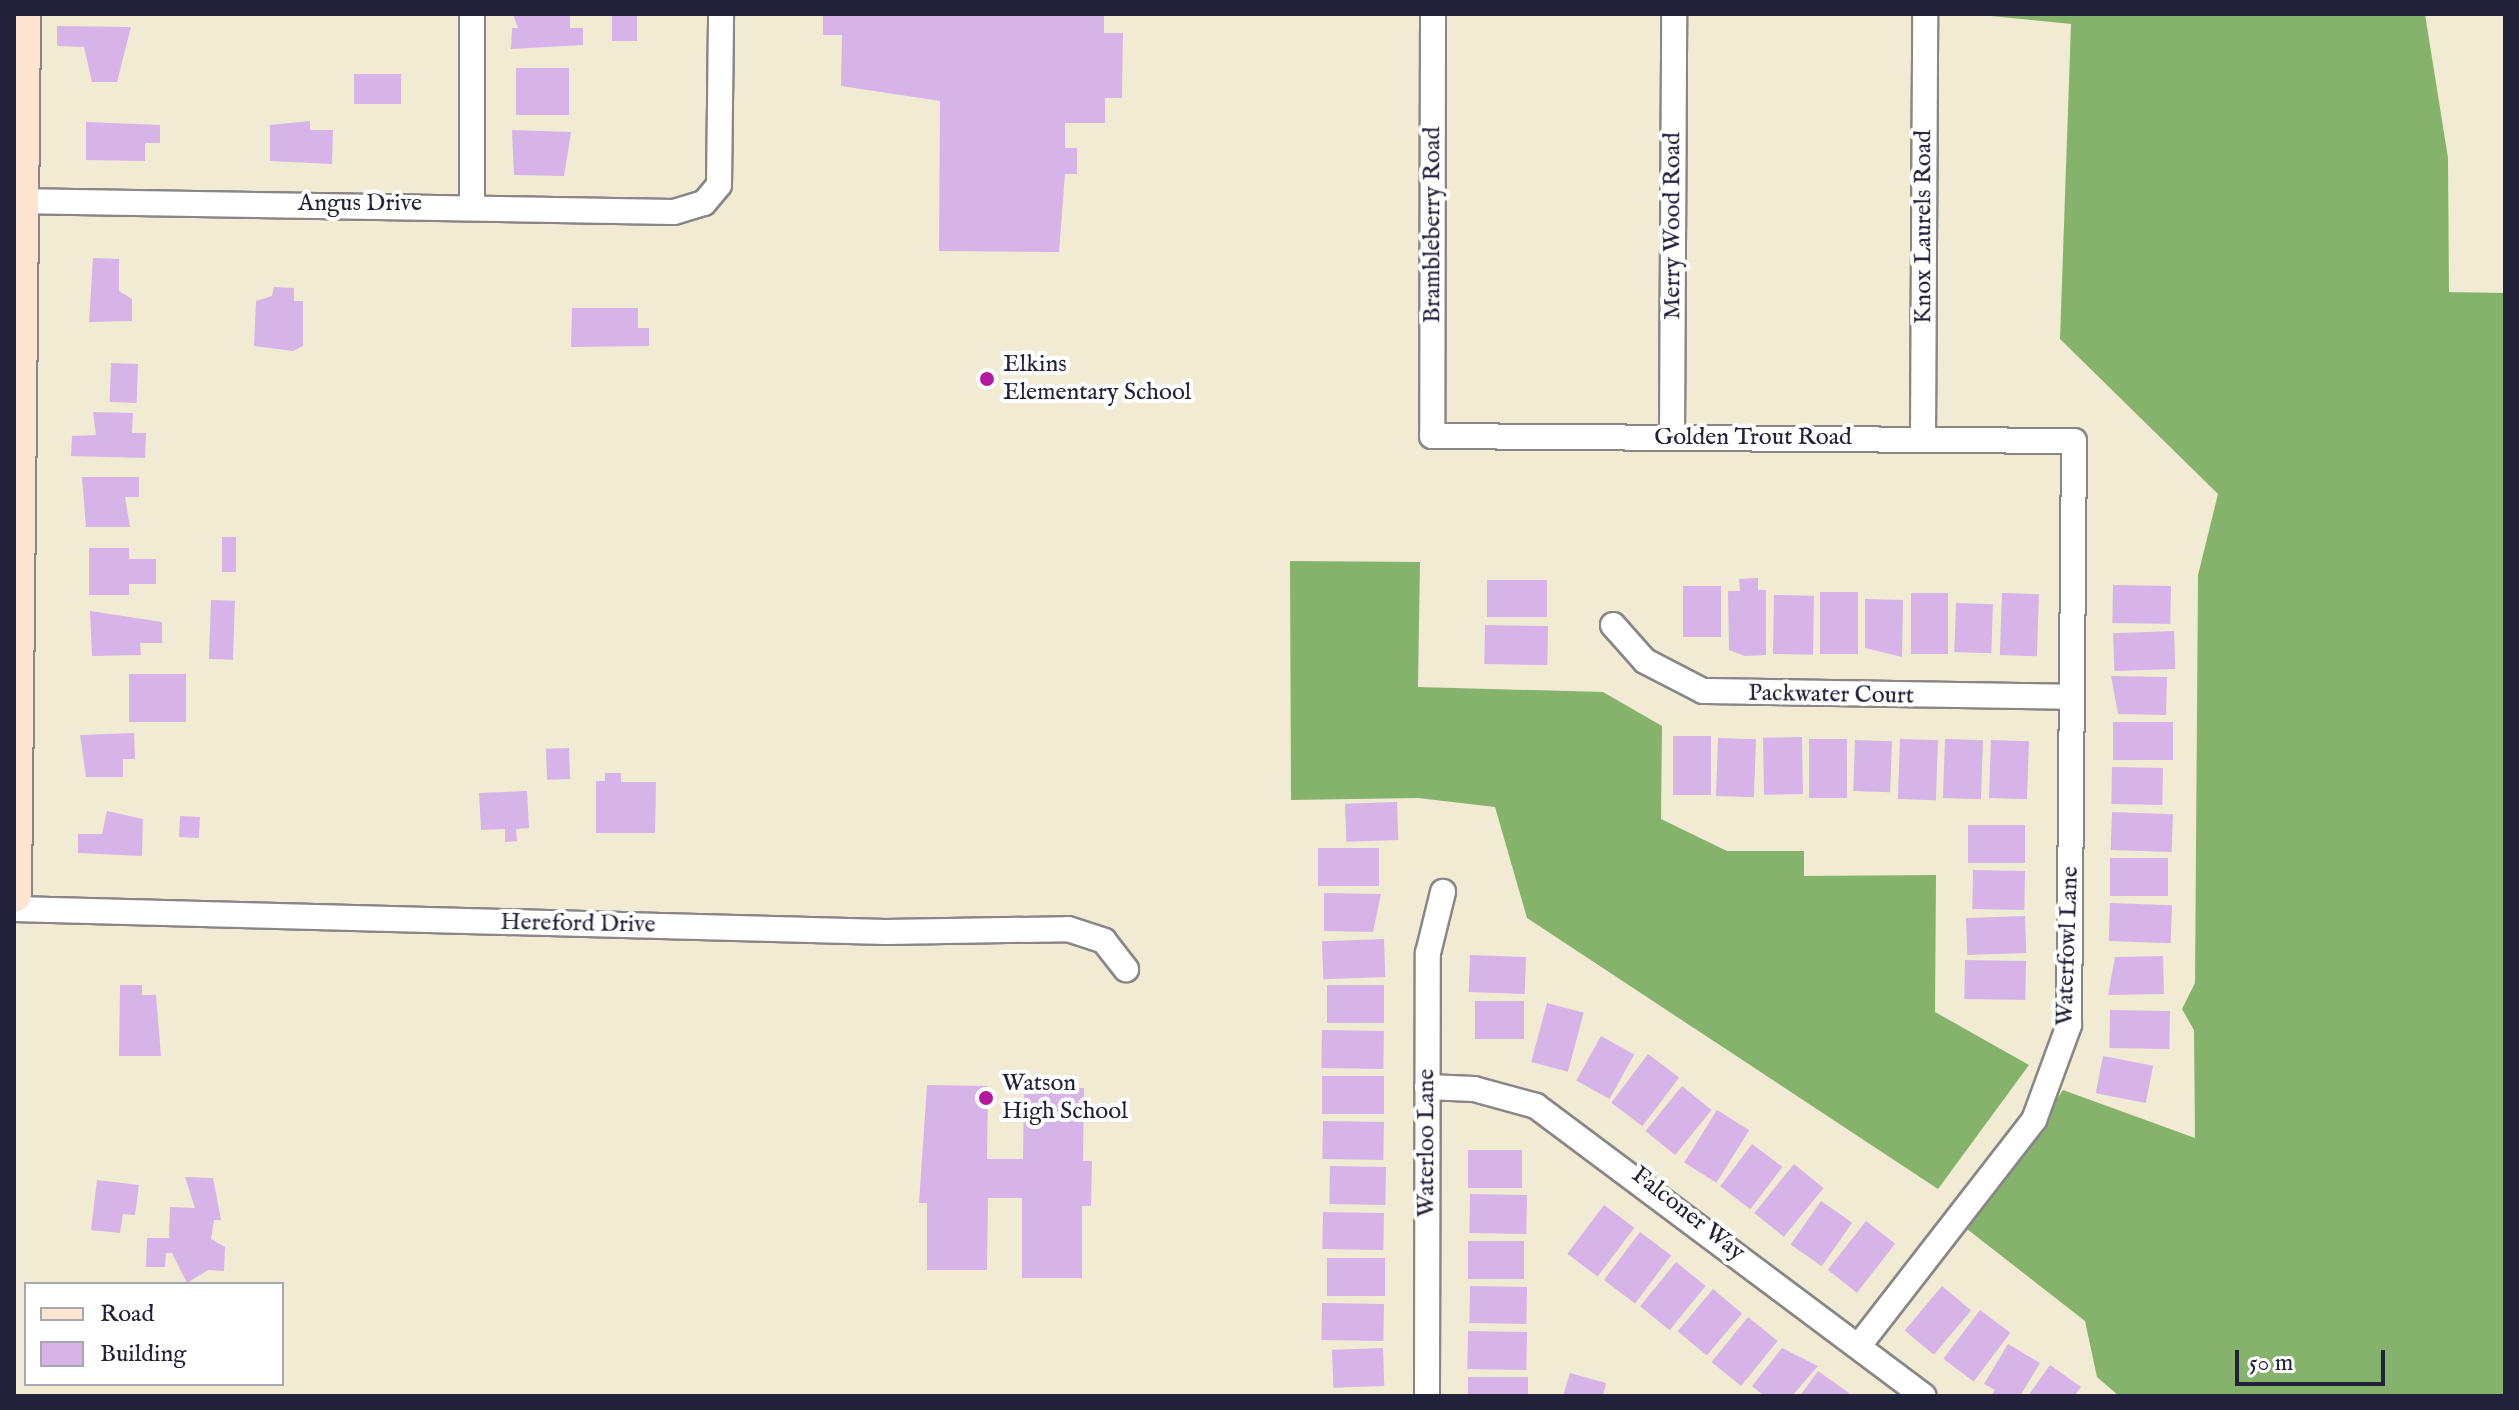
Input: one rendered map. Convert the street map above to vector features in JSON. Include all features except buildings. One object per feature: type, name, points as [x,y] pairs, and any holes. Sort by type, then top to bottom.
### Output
[{"type":"street","points":[[14,895],[18,201],[23,14]]},
{"type":"street","points":[[472,14],[472,205]]},
{"type":"street","name":"Angus Drive","points":[[18,201],[472,205],[641,213],[704,203],[719,185],[721,14]]},
{"type":"street","name":"Brambleberry Road","points":[[1432,436],[1433,14]]},
{"type":"street","name":"Merry Wood Road","points":[[1672,438],[1674,14]]},
{"type":"street","name":"Knox Laurels Road","points":[[1923,439],[1925,14]]},
{"type":"street","name":"Golden Trout Road","points":[[1432,436],[2074,441]]},
{"type":"street","name":"Waterfowl Lane","points":[[1859,1346],[2034,1120],[2056,1069],[2069,1025],[2074,441]]},
{"type":"street","name":"Packwater Court","points":[[1613,625],[1645,661],[1703,691],[2072,697]]},
{"type":"street","name":"Waterloo Lane","points":[[1427,1396],[1428,953],[1443,892]]},
{"type":"street","name":"Hereford Drive","points":[[14,909],[886,932],[1068,929],[1104,941],[1126,969]]},
{"type":"street","name":"Falconer Way","points":[[1427,1087],[1474,1089],[1536,1106],[1923,1396]]},
{"type":"green space","points":[[1971,14],[2425,14],[2448,158],[2449,292],[2505,293],[2505,1396],[2119,1396],[2097,1377],[2085,1321],[1967,1229],[2063,1090],[2195,1138],[2194,1030],[2182,1009],[2195,983],[2198,575],[2218,494],[2060,339],[2071,24]]},
{"type":"green space","points":[[1290,561],[1420,562],[1418,687],[1603,692],[1662,726],[1661,819],[1727,851],[1804,851],[1804,876],[1936,875],[1935,1012],[2029,1065],[1938,1189],[1527,918],[1495,807],[1418,798],[1291,800]]},
{"type":"place","name":"Elkins Elementary School","points":[[987,379]]},
{"type":"place","name":"Watson High School","points":[[986,1098]]}]
